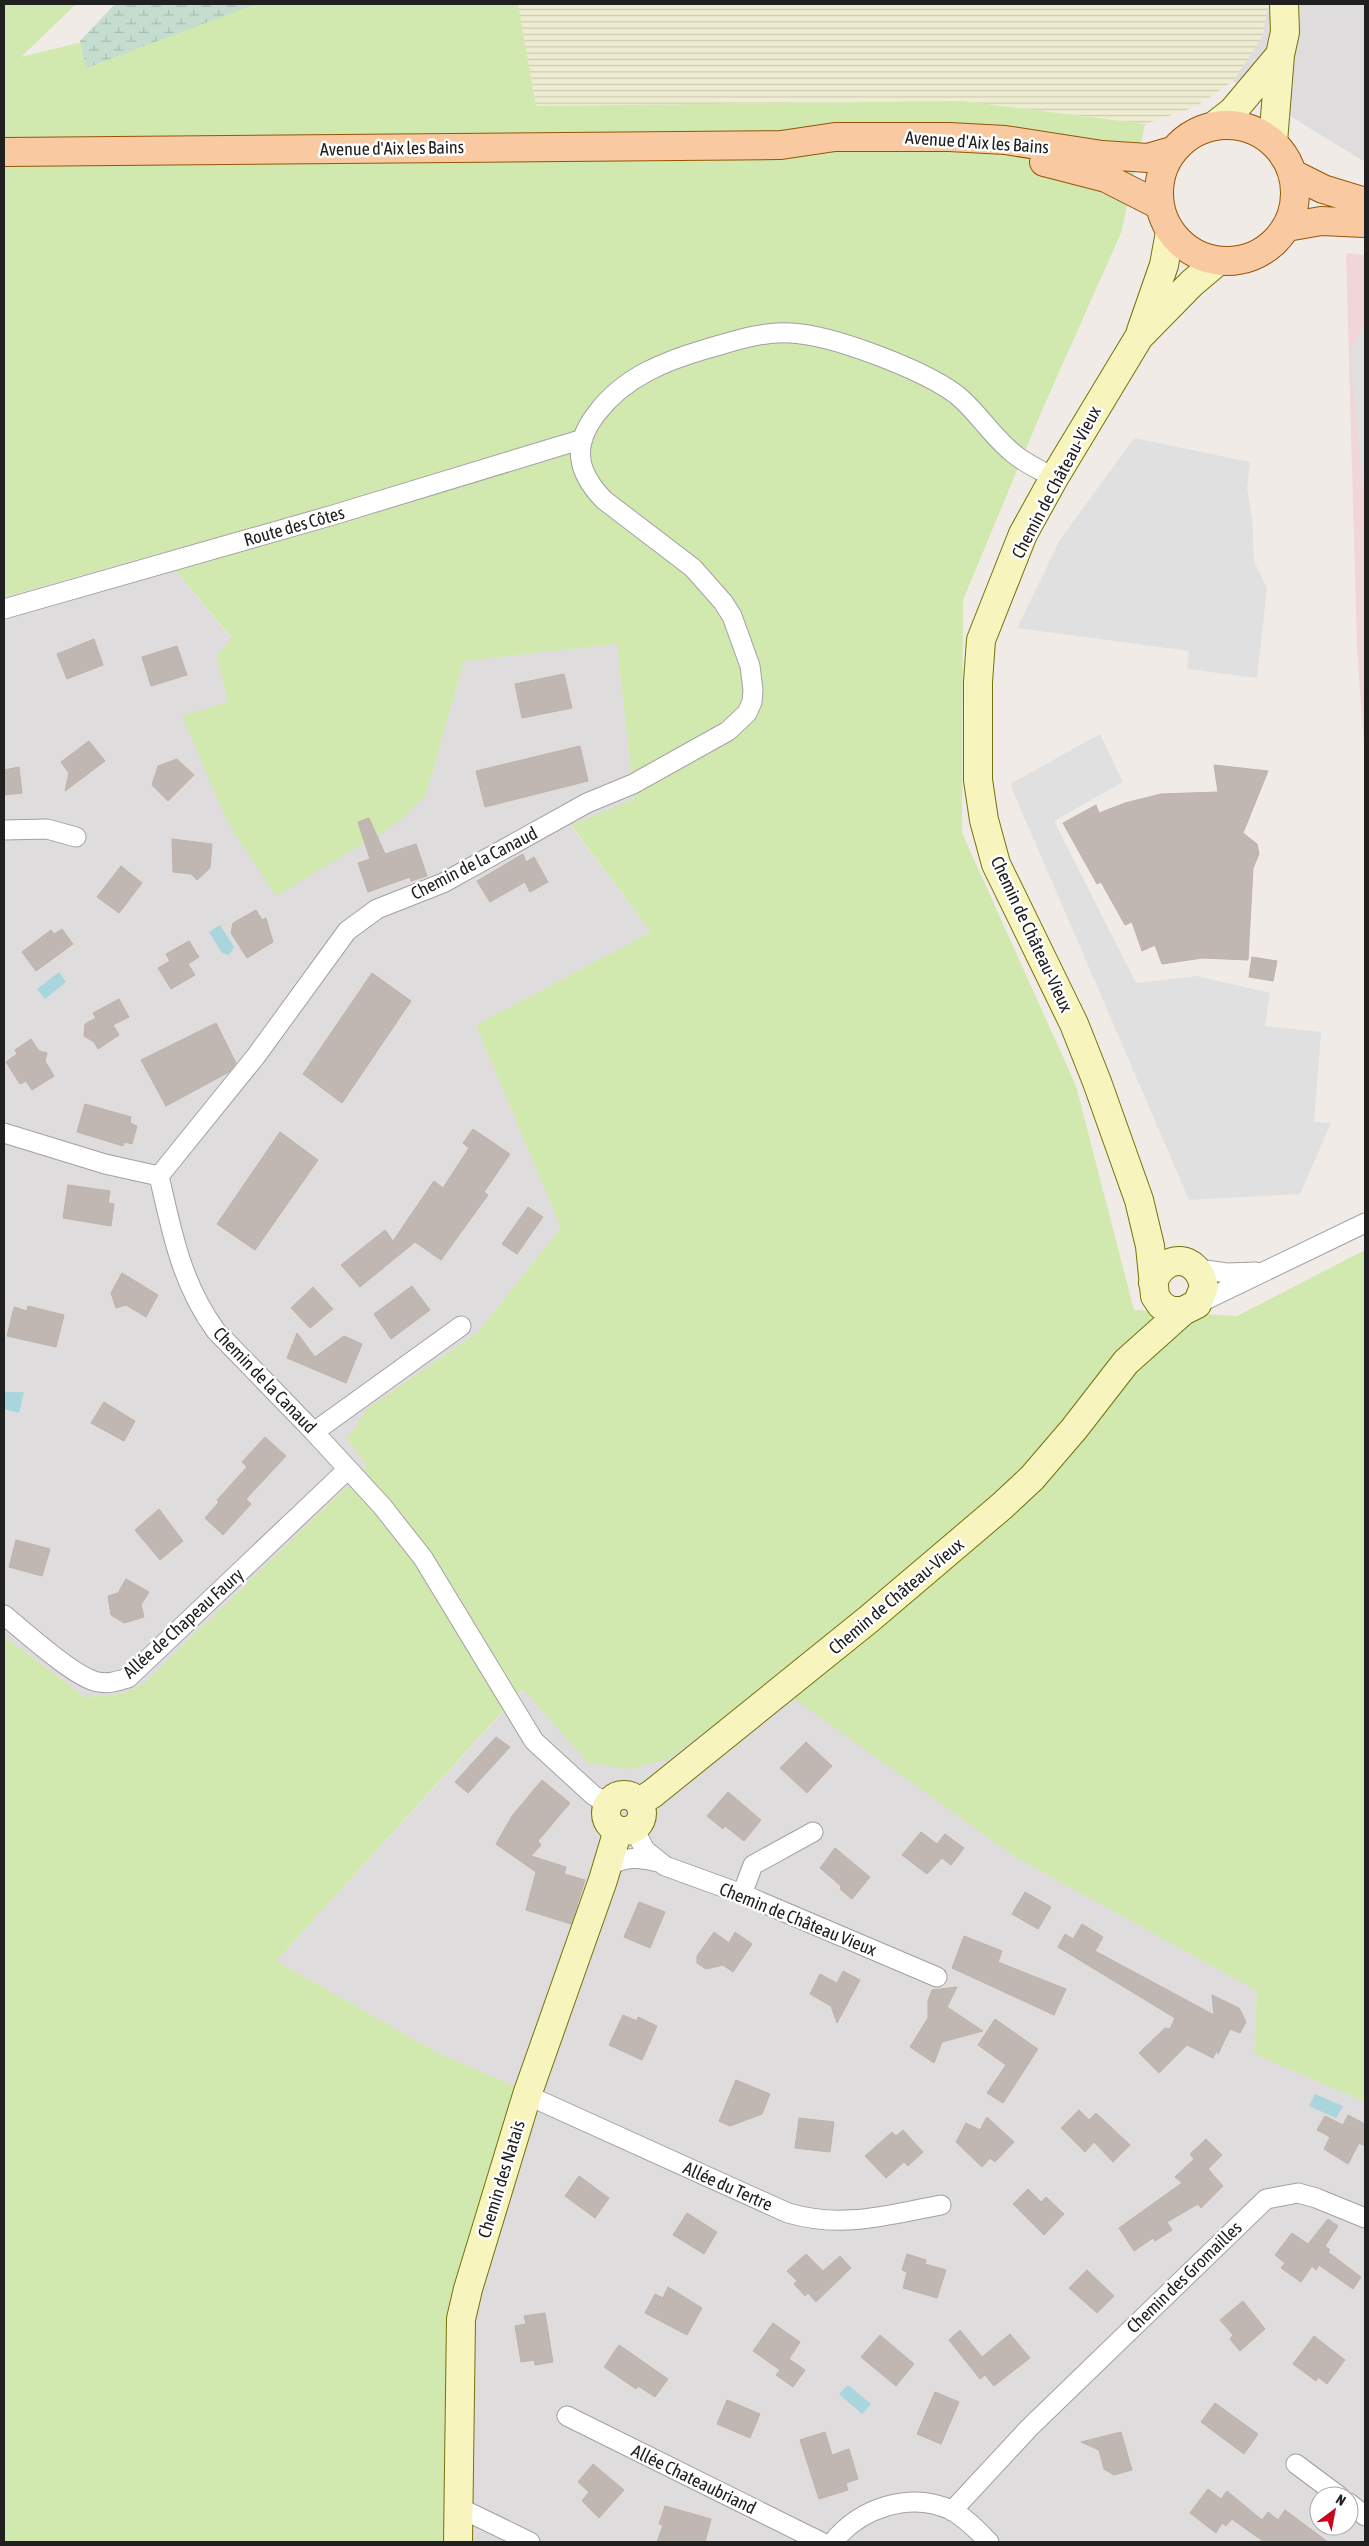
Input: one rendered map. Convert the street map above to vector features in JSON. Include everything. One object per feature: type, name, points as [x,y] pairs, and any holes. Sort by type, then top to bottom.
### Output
[{"type":"main road","points":[[1215,125],[1236,125],[1249,129],[1273,142],[1285,156],[1293,174],[1295,205],[1287,227],[1277,241],[1264,251],[1241,260],[1218,261],[1191,252],[1170,232],[1159,205],[1160,177],[1172,151],[1191,134],[1215,125]]},
{"type":"main road","name":"Avenue d'Aix les Bains","points":[[4,152],[781,145],[835,137],[949,137],[1005,140],[1102,155],[1148,158],[1172,151]]},
{"type":"main road","name":"Avenue d'Aix les Bains","points":[[781,145],[836,155],[983,155],[1033,160],[1106,178],[1159,205]]},
{"type":"main road","points":[[1293,174],[1323,189],[1365,202]]},
{"type":"main road","points":[[1287,227],[1321,221],[1365,223]]},
{"type":"street","points":[[1273,142],[1280,54],[1285,32],[1284,4]]},
{"type":"street","points":[[1215,125],[1233,111],[1280,54]]},
{"type":"street","name":"Chemin de Château-Vieux","points":[[1126,1362],[1154,1289],[1150,1246],[1139,1200],[1074,1024],[996,864],[984,820],[978,780],[978,682],[981,640],[1023,534],[1138,337],[1164,265],[1170,232]]},
{"type":"street","name":"Chemin de Château-Vieux","points":[[1138,337],[1192,283],[1218,261]]},
{"type":"street","name":"Chemin de la Canaud","points":[[608,1804],[586,1789],[534,1741],[423,1558],[382,1506],[314,1432],[216,1331],[207,1319],[178,1259],[159,1176],[202,1126],[256,1056],[347,931],[357,922],[390,903],[443,883],[587,803],[633,784],[728,731],[747,713],[752,702],[753,690],[750,666],[732,616],[723,602],[693,568],[604,500],[581,469],[583,439],[590,423],[617,392],[638,376],[671,359],[752,336],[792,333],[824,338],[918,372],[957,395],[1017,457],[1054,478]]},
{"type":"street","name":"Route des Côtes","points":[[4,609],[333,515],[583,439]]},
{"type":"street","points":[[4,830],[47,828],[76,836]]},
{"type":"street","points":[[4,1134],[105,1164],[159,1176]]},
{"type":"street","name":"Chemin de Château-Vieux","points":[[1139,1200],[1168,1244],[1192,1265]]},
{"type":"street","points":[[1262,1272],[1227,1273],[1175,1261],[1164,1265],[1157,1273],[1154,1289],[1162,1305],[1171,1311],[1190,1308],[1365,1223]]},
{"type":"street","points":[[1190,1308],[1204,1287],[1192,1265]]},
{"type":"street","name":"Chemin de Château-Vieux","points":[[630,1820],[652,1794],[870,1619],[1002,1506],[1032,1478],[1068,1436],[1126,1362],[1190,1308]]},
{"type":"street","points":[[314,1432],[461,1326]]},
{"type":"street","name":"Allée de Chapeau Faury","points":[[4,1615],[81,1675],[97,1682],[113,1682],[128,1678],[347,1470]]},
{"type":"street","points":[[608,1804],[606,1814],[609,1824],[630,1820]]},
{"type":"street","name":"Chemin de Château Vieux","points":[[630,1820],[645,1850],[658,1862]]},
{"type":"street","name":"Chemin des Natais","points":[[458,2542],[460,2508],[461,2320],[476,2258],[527,2095],[607,1867],[630,1820]]},
{"type":"street","points":[[742,1894],[753,1865],[813,1832]]},
{"type":"street","name":"Chemin de Château Vieux","points":[[607,1867],[620,1859],[638,1857],[658,1862],[742,1894],[937,1977]]},
{"type":"street","name":"Allée du Tertre","points":[[527,2095],[788,2213],[809,2219],[852,2221],[941,2205]]},
{"type":"street","name":"Chemin des Gromailles","points":[[952,2511],[1029,2428],[1266,2199],[1298,2193],[1316,2198],[1365,2218]]},
{"type":"street","name":"Allée Chateaubriand","points":[[567,2416],[821,2542]]},
{"type":"street","points":[[1296,2464],[1326,2486]]},
{"type":"street","points":[[833,2542],[849,2526],[888,2505],[914,2502],[934,2504],[952,2511],[973,2526],[989,2542]]},
{"type":"street","points":[[460,2508],[530,2542]]},
{"type":"shaded area","points":[[1269,4],[1365,4],[1365,162],[1233,81],[1262,37]]},
{"type":"shaded area","points":[[1346,253],[1365,255],[1365,759],[1357,649]]},
{"type":"shaded area","points":[[1365,326],[1365,509],[1350,350]]},
{"type":"shaded area","points":[[1134,438],[1250,462],[1247,488],[1252,518],[1254,561],[1267,588],[1257,678],[1187,669],[1189,651],[1017,628],[1060,540]]},
{"type":"shaded area","points":[[161,553],[231,638],[217,657],[228,702],[182,717],[426,795],[464,661],[617,644],[634,799],[571,826],[651,932],[476,1025],[561,1228],[478,1332],[367,1409],[347,1438],[367,1467],[144,1683],[121,1694],[85,1697],[4,1636],[4,597]]},
{"type":"shaded area","points":[[1100,734],[1123,782],[1054,821],[1136,983],[1197,976],[1270,993],[1265,1026],[1321,1032],[1314,1122],[1331,1123],[1300,1194],[1189,1200],[1010,784]]},
{"type":"shaded area","points":[[772,1682],[1017,1858],[1257,1991],[1254,2054],[1365,2102],[1365,2542],[447,2542],[449,2340],[522,2089],[440,2054],[276,1961],[524,1689],[588,1763]]},
{"type":"green space","points":[[4,4],[76,4],[21,57],[238,4],[518,4],[536,106],[962,101],[1145,124],[1121,233],[1043,408],[963,600],[962,833],[1076,1086],[1134,1310],[1237,1316],[1365,1250],[1365,2102],[1254,2054],[1257,1991],[1017,1858],[772,1683],[666,1760],[630,1769],[588,1763],[523,1689],[276,1961],[440,2054],[522,2089],[480,2211],[447,2542],[4,2542],[4,1636],[85,1697],[121,1694],[144,1683],[367,1467],[347,1438],[367,1409],[478,1332],[561,1228],[476,1025],[651,932],[571,825],[634,799],[617,644],[464,661],[426,795],[399,822],[276,896],[227,821],[182,716],[228,702],[217,657],[231,637],[161,553],[4,597]]},
{"type":"green space","points":[[115,4],[256,4],[86,68],[80,41]]},
{"type":"green space","points":[[518,4],[1269,4],[1262,37],[1233,81],[1195,107],[1145,124],[962,101],[536,106]]},
{"type":"water","points":[[220,925],[234,947],[229,955],[222,953],[209,932]]},
{"type":"water","points":[[59,972],[66,982],[45,999],[37,989]]},
{"type":"water","points":[[4,1392],[24,1392],[19,1413],[4,1409]]},
{"type":"water","points":[[1315,2094],[1343,2106],[1336,2118],[1309,2106]]},
{"type":"water","points":[[848,2385],[871,2404],[862,2414],[839,2394]]},
{"type":"building","points":[[94,639],[103,665],[67,679],[57,654]]},
{"type":"building","points":[[177,646],[187,675],[151,686],[142,657]]},
{"type":"building","points":[[564,674],[572,708],[522,718],[515,684]]},
{"type":"building","points":[[89,741],[105,761],[65,791],[69,773],[61,762]]},
{"type":"building","points":[[580,746],[588,781],[485,807],[476,771]]},
{"type":"building","points":[[177,759],[194,775],[168,801],[152,785],[158,766]]},
{"type":"building","points":[[1214,765],[1268,771],[1243,833],[1257,844],[1259,854],[1253,868],[1248,960],[1202,958],[1162,964],[1155,945],[1142,951],[1132,922],[1125,925],[1101,882],[1097,884],[1063,823],[1096,805],[1099,813],[1125,803],[1161,794],[1218,792]]},
{"type":"building","points":[[19,767],[22,793],[4,795],[4,770]]},
{"type":"building","points":[[369,818],[385,854],[416,844],[427,876],[411,881],[410,877],[368,892],[358,863],[370,859],[358,822]]},
{"type":"building","points":[[172,839],[212,844],[210,868],[197,880],[191,874],[173,872]]},
{"type":"building","points":[[523,854],[526,862],[534,857],[548,882],[530,892],[525,882],[490,902],[477,881]]},
{"type":"building","points":[[121,866],[142,883],[119,913],[97,897]]},
{"type":"building","points":[[256,910],[262,920],[266,918],[273,942],[247,958],[231,933],[233,923]]},
{"type":"building","points":[[62,929],[73,944],[36,971],[22,952],[51,930],[54,934]]},
{"type":"building","points":[[189,941],[199,957],[188,964],[195,975],[171,989],[158,968],[170,961],[166,954]]},
{"type":"building","points":[[1252,957],[1277,961],[1273,981],[1249,977]]},
{"type":"building","points":[[372,973],[411,1001],[342,1103],[303,1074]]},
{"type":"building","points":[[119,999],[129,1017],[113,1025],[119,1035],[98,1049],[94,1042],[84,1036],[85,1024],[96,1018],[93,1013]]},
{"type":"building","points":[[216,1023],[236,1063],[229,1072],[166,1106],[141,1060]]},
{"type":"building","points":[[31,1039],[39,1051],[47,1053],[45,1061],[54,1076],[32,1090],[26,1081],[20,1084],[6,1062],[17,1054],[15,1050]]},
{"type":"building","points":[[85,1104],[131,1117],[130,1123],[137,1126],[132,1144],[125,1142],[123,1146],[77,1132]]},
{"type":"building","points":[[473,1129],[510,1154],[484,1192],[488,1195],[441,1260],[415,1242],[360,1287],[341,1265],[385,1230],[393,1241],[434,1181],[443,1188],[469,1148],[463,1143]]},
{"type":"building","points":[[280,1132],[318,1160],[255,1250],[217,1224]]},
{"type":"building","points":[[68,1185],[110,1191],[108,1203],[114,1204],[111,1226],[63,1218]]},
{"type":"building","points":[[528,1207],[543,1217],[517,1254],[502,1244]]},
{"type":"building","points":[[122,1273],[158,1295],[146,1317],[126,1305],[116,1308],[111,1293]]},
{"type":"building","points":[[412,1286],[430,1310],[391,1339],[374,1314]]},
{"type":"building","points":[[313,1287],[333,1309],[310,1328],[291,1308]]},
{"type":"building","points":[[28,1306],[64,1315],[56,1347],[7,1336],[14,1307],[27,1311]]},
{"type":"building","points":[[297,1333],[315,1357],[344,1336],[362,1344],[346,1383],[287,1358]]},
{"type":"building","points":[[104,1402],[135,1421],[124,1441],[91,1423]]},
{"type":"building","points":[[265,1437],[286,1456],[246,1499],[251,1504],[223,1535],[205,1518],[219,1502],[217,1500],[247,1467],[242,1462]]},
{"type":"building","points":[[159,1509],[183,1541],[160,1560],[135,1530]]},
{"type":"building","points":[[16,1540],[50,1549],[42,1576],[9,1567]]},
{"type":"building","points":[[126,1579],[149,1592],[141,1605],[144,1617],[124,1623],[111,1615],[108,1596],[118,1593]]},
{"type":"building","points":[[496,1737],[510,1747],[468,1793],[455,1782]]},
{"type":"building","points":[[806,1742],[832,1766],[807,1793],[780,1768]]},
{"type":"building","points":[[542,1780],[570,1803],[538,1841],[541,1845],[531,1856],[566,1867],[564,1874],[585,1880],[571,1924],[526,1910],[536,1872],[496,1844],[512,1816]]},
{"type":"building","points":[[728,1792],[761,1820],[744,1841],[725,1826],[723,1829],[707,1816]]},
{"type":"building","points":[[921,1832],[937,1844],[945,1834],[964,1848],[951,1865],[942,1858],[927,1874],[902,1855]]},
{"type":"building","points":[[835,1848],[870,1877],[852,1899],[840,1889],[841,1886],[820,1868]]},
{"type":"building","points":[[1025,1892],[1051,1907],[1038,1929],[1012,1914]]},
{"type":"building","points":[[639,1902],[665,1912],[650,1948],[624,1937]]},
{"type":"building","points":[[1082,1924],[1103,1937],[1095,1951],[1214,2015],[1212,1995],[1239,2008],[1246,2022],[1240,2033],[1230,2029],[1218,2054],[1217,2050],[1213,2058],[1187,2045],[1159,2073],[1139,2053],[1165,2028],[1170,2029],[1175,2018],[1058,1947],[1065,1934],[1073,1939]]},
{"type":"building","points":[[714,1932],[729,1943],[735,1932],[752,1944],[733,1972],[723,1965],[706,1969],[697,1963],[697,1956]]},
{"type":"building","points":[[964,1936],[1002,1951],[998,1962],[1066,1989],[1054,2015],[952,1968]]},
{"type":"building","points":[[843,1971],[860,1980],[837,2023],[831,2006],[810,1994],[820,1974],[837,1983]]},
{"type":"building","points":[[957,1987],[947,2007],[983,2031],[942,2042],[934,2063],[910,2047],[928,2018],[928,2001],[932,1990]]},
{"type":"building","points":[[623,2015],[637,2021],[638,2017],[657,2026],[642,2060],[609,2045]]},
{"type":"building","points":[[995,2019],[1038,2049],[1003,2103],[987,2093],[1006,2065],[978,2045]]},
{"type":"building","points":[[736,2080],[770,2094],[762,2114],[730,2126],[719,2121]]},
{"type":"building","points":[[1079,2110],[1089,2120],[1096,2113],[1130,2145],[1113,2162],[1094,2142],[1085,2152],[1061,2128]]},
{"type":"building","points":[[1348,2115],[1365,2124],[1365,2146],[1359,2143],[1348,2164],[1324,2149],[1330,2137],[1317,2130],[1325,2116],[1343,2125]]},
{"type":"building","points":[[987,2117],[1014,2142],[995,2162],[990,2158],[982,2167],[956,2142],[966,2123],[980,2130]]},
{"type":"building","points":[[799,2118],[834,2122],[830,2152],[795,2148]]},
{"type":"building","points":[[903,2130],[923,2152],[908,2166],[904,2162],[886,2178],[865,2156],[892,2132],[896,2136]]},
{"type":"building","points":[[1206,2139],[1222,2155],[1208,2169],[1223,2186],[1201,2208],[1198,2204],[1167,2222],[1172,2230],[1155,2241],[1153,2238],[1134,2251],[1119,2228],[1182,2183],[1175,2177],[1194,2159],[1190,2154]]},
{"type":"building","points":[[579,2176],[609,2198],[595,2218],[565,2196]]},
{"type":"building","points":[[1028,2189],[1041,2202],[1046,2197],[1064,2214],[1044,2235],[1013,2204]]},
{"type":"building","points":[[687,2213],[717,2232],[704,2254],[673,2235]]},
{"type":"building","points":[[1328,2219],[1338,2226],[1325,2246],[1330,2250],[1328,2252],[1361,2277],[1353,2289],[1319,2265],[1316,2270],[1312,2266],[1301,2282],[1281,2268],[1285,2263],[1275,2255],[1292,2233],[1308,2244]]},
{"type":"building","points":[[806,2254],[823,2271],[840,2256],[851,2268],[816,2302],[808,2293],[805,2296],[794,2284],[797,2281],[787,2271]]},
{"type":"building","points":[[907,2254],[926,2260],[925,2264],[946,2270],[937,2298],[903,2288],[907,2272],[902,2270]]},
{"type":"building","points":[[1087,2270],[1114,2296],[1097,2313],[1069,2288]]},
{"type":"building","points":[[668,2287],[702,2308],[687,2335],[645,2313],[655,2294],[663,2298]]},
{"type":"building","points":[[1243,2301],[1265,2329],[1240,2351],[1230,2339],[1233,2335],[1220,2320]]},
{"type":"building","points":[[545,2313],[553,2362],[535,2365],[534,2360],[521,2362],[515,2326],[526,2324],[524,2316]]},
{"type":"building","points":[[773,2323],[800,2342],[789,2359],[805,2370],[793,2387],[776,2375],[780,2370],[753,2351]]},
{"type":"building","points":[[960,2330],[982,2357],[1010,2334],[1030,2358],[994,2386],[985,2375],[980,2379],[949,2340]]},
{"type":"building","points":[[880,2335],[914,2364],[896,2386],[861,2357]]},
{"type":"building","points":[[1314,2336],[1345,2360],[1327,2384],[1318,2377],[1316,2381],[1293,2364]]},
{"type":"building","points":[[619,2345],[668,2379],[655,2397],[638,2386],[636,2389],[604,2367]]},
{"type":"building","points":[[935,2392],[959,2402],[941,2444],[917,2434]]},
{"type":"building","points":[[727,2400],[760,2414],[750,2438],[717,2424]]},
{"type":"building","points":[[1215,2403],[1258,2434],[1244,2454],[1201,2422]]},
{"type":"building","points":[[825,2432],[832,2455],[849,2449],[858,2479],[846,2483],[848,2490],[819,2499],[800,2440]]},
{"type":"building","points":[[1121,2432],[1132,2470],[1114,2475],[1104,2469],[1099,2450],[1081,2442]]},
{"type":"building","points":[[593,2464],[624,2490],[599,2518],[582,2501],[589,2492],[578,2482]]},
{"type":"building","points":[[1208,2489],[1221,2499],[1227,2491],[1262,2520],[1268,2512],[1278,2520],[1285,2510],[1309,2528],[1309,2536],[1320,2536],[1328,2542],[1264,2542],[1232,2519],[1226,2526],[1222,2523],[1216,2533],[1190,2513]]},
{"type":"building","points":[[665,2506],[711,2519],[705,2542],[657,2542],[663,2525],[659,2524]]}]
